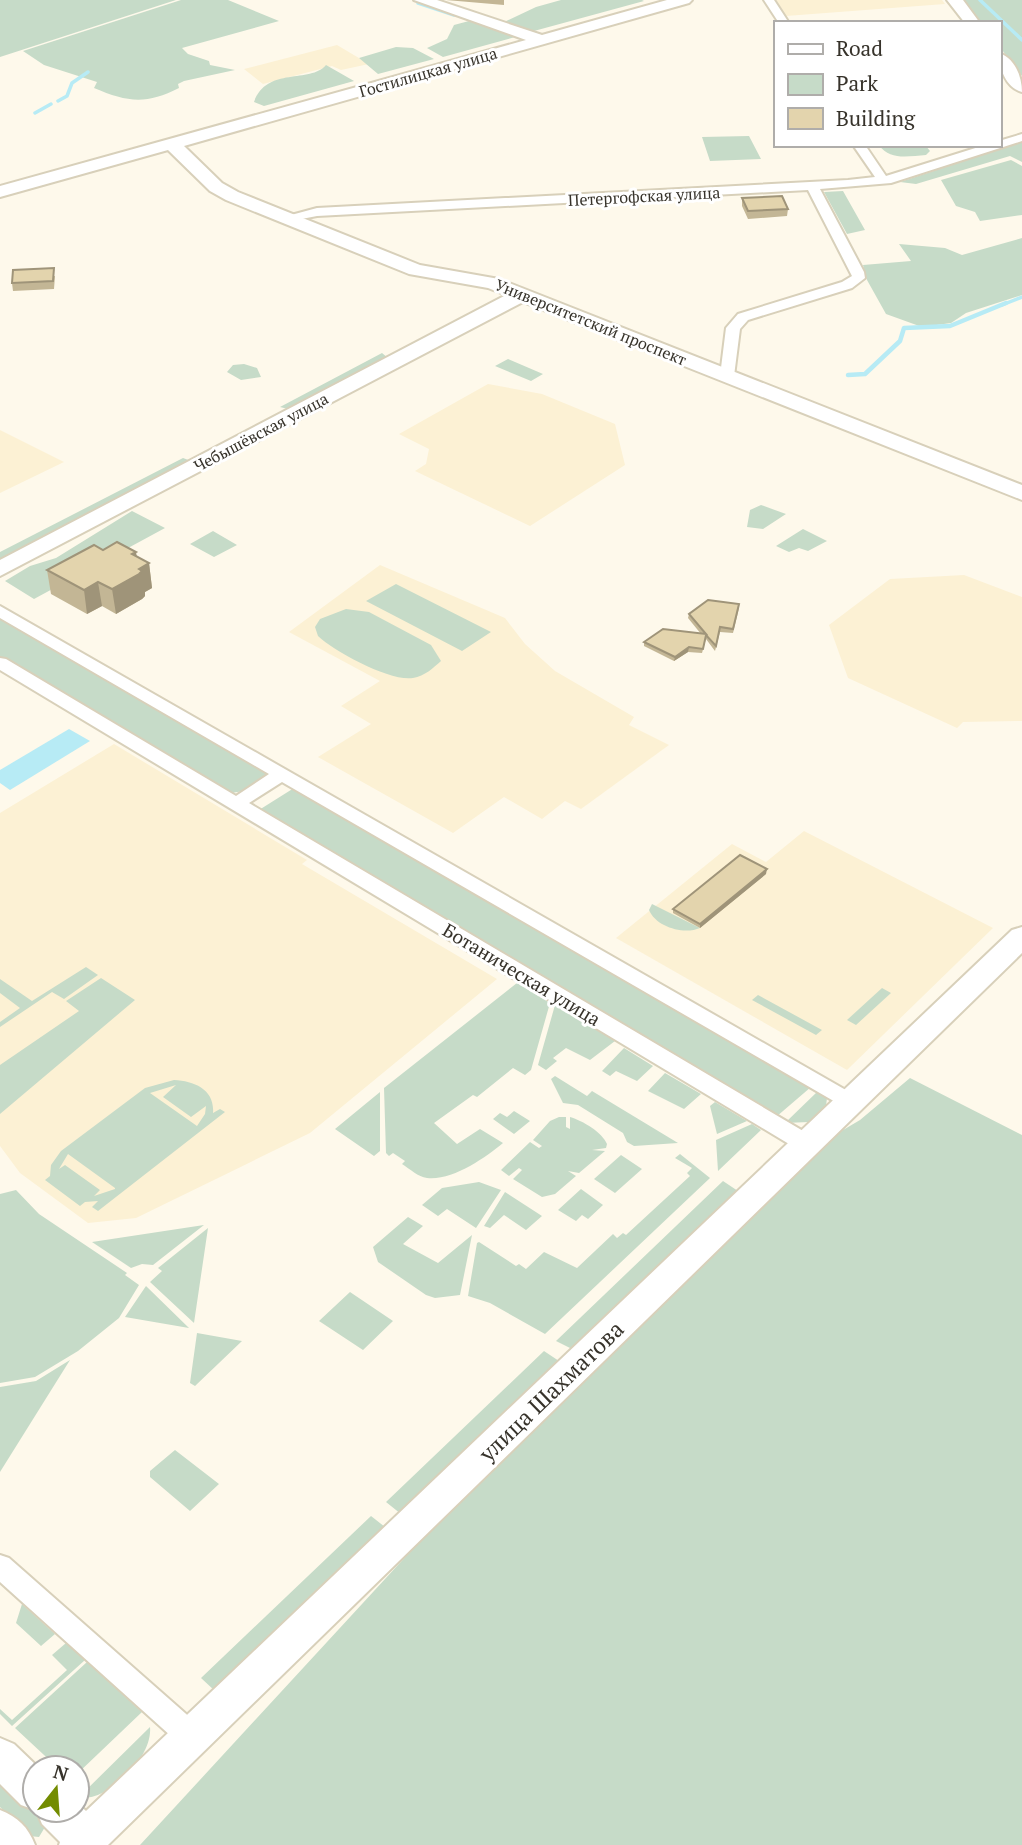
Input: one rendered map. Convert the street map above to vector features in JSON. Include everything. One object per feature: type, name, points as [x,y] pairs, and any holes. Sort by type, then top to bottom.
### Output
[{"type":"street","points":[[422,0],[542,40]]},
{"type":"street","name":"Гостилицкая улица","points":[[0,192],[684,0]]},
{"type":"street","points":[[769,0],[783,21]]},
{"type":"street","points":[[955,0],[971,21]]},
{"type":"street","points":[[1001,61],[1022,87]]},
{"type":"street","name":"Петергофская улица","points":[[1001,144],[1022,138]]},
{"type":"street","name":"Университетский проспект","points":[[171,143],[221,191],[286,218],[422,271],[483,280],[1022,493]]},
{"type":"street","points":[[860,147],[883,180]]},
{"type":"street","name":"Петергофская улица","points":[[286,218],[328,211],[813,187],[883,180],[991,147]]},
{"type":"street","points":[[727,376],[733,328],[743,317],[847,285],[858,278],[858,272],[813,187]]},
{"type":"street","name":"Чебышёвская улица","points":[[0,569],[521,295]]},
{"type":"street","points":[[0,611],[851,1102]]},
{"type":"street","name":"Ботаническая улица","points":[[0,663],[807,1144]]},
{"type":"street","points":[[237,803],[282,774]]},
{"type":"street","name":"улица Шахматова","points":[[83,1842],[1022,937]]},
{"type":"street","points":[[0,1566],[192,1737]]},
{"type":"street","points":[[0,1757],[21,1777]]},
{"type":"street","points":[[67,1824],[83,1842]]},
{"type":"street","points":[[0,1830],[15,1845]]},
{"type":"shaded area","points":[[776,0],[942,0],[945,4],[786,16]]},
{"type":"shaded area","points":[[337,45],[369,64],[341,70],[332,66],[263,84],[244,69]]},
{"type":"shaded area","points":[[488,384],[542,394],[615,424],[625,465],[530,526],[415,471],[426,464],[429,449],[399,434]]},
{"type":"shaded area","points":[[0,430],[64,462],[0,493]]},
{"type":"shaded area","points":[[380,565],[505,618],[525,644],[555,671],[634,717],[629,725],[669,745],[581,809],[565,801],[542,819],[504,797],[453,833],[318,757],[371,724],[341,706],[380,681],[289,632]]},
{"type":"shaded area","points":[[964,575],[1022,597],[1022,721],[963,722],[957,728],[848,678],[829,625],[890,579]]},
{"type":"shaded area","points":[[114,744],[307,860],[302,864],[497,979],[310,1133],[136,1218],[88,1223],[20,1173],[0,1146],[0,813]]},
{"type":"shaded area","points":[[804,831],[993,928],[847,1070],[616,938],[732,844],[766,862]]},
{"type":"green space","points":[[0,0],[176,0],[0,57]]},
{"type":"green space","points":[[181,0],[228,0],[279,21],[182,48],[188,54],[209,61],[210,65],[235,70],[184,81],[178,84],[179,88],[146,99],[127,99],[106,93],[94,88],[97,82],[44,65],[23,51]]},
{"type":"green space","points":[[561,0],[644,1],[534,31],[504,22],[536,7]]},
{"type":"green space","points":[[964,0],[1022,0],[1022,76],[1001,49],[1001,21],[980,21]]},
{"type":"green space","points":[[469,21],[515,37],[443,57],[427,48],[447,39],[454,25]]},
{"type":"green space","points":[[396,47],[413,48],[434,59],[378,74],[359,58]]},
{"type":"green space","points":[[326,65],[354,81],[264,106],[254,102],[268,84],[278,79],[310,74]]},
{"type":"green space","points":[[749,136],[761,159],[710,161],[702,137]]},
{"type":"green space","points":[[1022,142],[1022,162],[1010,156],[916,184],[900,182]]},
{"type":"green space","points":[[881,147],[927,147],[930,151],[926,155],[900,156]]},
{"type":"green space","points":[[1011,160],[1022,166],[1022,215],[980,221],[975,212],[956,206],[941,180]]},
{"type":"green space","points":[[843,191],[865,230],[847,234],[824,192]]},
{"type":"green space","points":[[1022,238],[1022,295],[966,313],[951,323],[922,327],[886,314],[867,280],[863,265],[911,261],[899,244],[945,248],[962,255]]},
{"type":"green space","points":[[382,353],[388,358],[288,409],[280,407]]},
{"type":"green space","points":[[508,359],[543,374],[531,381],[495,366]]},
{"type":"green space","points":[[244,364],[257,368],[261,377],[241,380],[227,372],[233,365]]},
{"type":"green space","points":[[183,458],[191,461],[0,561],[0,552]]},
{"type":"green space","points":[[761,505],[786,514],[763,529],[747,527],[750,510]]},
{"type":"green space","points":[[132,511],[165,528],[34,599],[5,581],[30,566],[56,558]]},
{"type":"green space","points":[[803,529],[827,541],[808,551],[799,548],[789,552],[776,546]]},
{"type":"green space","points":[[213,531],[237,545],[214,557],[190,544]]},
{"type":"green space","points":[[396,584],[491,632],[462,651],[366,601]]},
{"type":"green space","points":[[346,609],[369,612],[431,645],[441,661],[421,675],[403,678],[378,671],[350,657],[326,643],[318,636],[315,627],[320,619]]},
{"type":"green space","points":[[0,617],[265,771],[266,776],[244,791],[231,793],[0,657]]},
{"type":"green space","points":[[294,788],[811,1087],[776,1117],[259,810]]},
{"type":"green space","points":[[652,904],[700,928],[686,931],[664,925],[649,910]]},
{"type":"green space","points":[[86,967],[98,975],[64,999],[52,992],[0,1027],[0,1022],[20,1008],[0,993],[0,979],[32,1001]]},
{"type":"green space","points":[[101,978],[135,1000],[0,1114],[0,1065],[79,1011],[66,1001]]},
{"type":"green space","points":[[517,983],[550,1003],[531,1070],[525,1075],[513,1068],[477,1097],[473,1095],[434,1123],[457,1144],[480,1129],[503,1143],[478,1161],[447,1176],[420,1176],[402,1164],[405,1161],[393,1153],[389,1156],[386,1153],[384,1088]]},
{"type":"green space","points":[[882,988],[891,993],[856,1025],[847,1020]]},
{"type":"green space","points":[[758,995],[822,1030],[816,1035],[752,1000]]},
{"type":"green space","points":[[555,1005],[615,1041],[590,1060],[566,1048],[553,1058],[557,1061],[546,1070],[538,1065]]},
{"type":"green space","points":[[624,1048],[653,1066],[637,1081],[616,1071],[610,1076],[602,1071]]},
{"type":"green space","points":[[665,1073],[701,1094],[684,1109],[648,1091]]},
{"type":"green space","points":[[555,1076],[587,1096],[592,1091],[678,1143],[634,1146],[627,1142],[623,1133],[578,1105],[563,1103],[551,1079]]},
{"type":"green space","points":[[910,1078],[1022,1135],[1022,1845],[140,1845],[444,1515],[838,1133],[860,1120]]},
{"type":"green space","points":[[174,1080],[189,1082],[202,1088],[211,1098],[213,1113],[220,1109],[225,1112],[98,1211],[92,1207],[98,1201],[85,1202],[80,1206],[45,1180],[50,1176],[51,1165],[61,1151],[145,1088]],"holes":[[[176,1085],[163,1097],[191,1117],[206,1106],[205,1114],[197,1126],[150,1093]],[[68,1154],[115,1188],[115,1189],[94,1196],[100,1190],[65,1165],[59,1169]]]},
{"type":"green space","points":[[818,1091],[827,1098],[826,1106],[809,1122],[785,1123]]},
{"type":"green space","points":[[380,1092],[380,1151],[374,1156],[335,1129]]},
{"type":"green space","points":[[715,1102],[747,1121],[717,1134],[710,1106]]},
{"type":"green space","points":[[514,1111],[530,1121],[514,1134],[493,1119],[500,1113],[507,1117]]},
{"type":"green space","points":[[566,1117],[566,1127],[570,1129],[570,1117],[586,1124],[597,1131],[607,1144],[606,1148],[592,1150],[605,1151],[579,1173],[568,1171],[576,1176],[555,1194],[542,1197],[513,1179],[522,1170],[519,1168],[509,1176],[501,1170],[530,1142],[539,1148],[542,1146],[533,1140],[550,1121]]},
{"type":"green space","points":[[752,1124],[761,1130],[718,1171],[716,1140]]},
{"type":"green space","points":[[680,1154],[710,1178],[545,1334],[490,1303],[468,1296],[477,1243],[526,1269],[544,1252],[577,1268],[613,1234],[617,1238],[623,1233],[626,1235],[690,1176],[687,1173],[692,1168],[675,1158]]},
{"type":"green space","points":[[621,1155],[642,1169],[615,1193],[594,1179]]},
{"type":"green space","points":[[723,1181],[738,1191],[572,1349],[556,1341]]},
{"type":"green space","points":[[479,1182],[501,1190],[476,1228],[447,1209],[438,1216],[422,1205],[442,1188]]},
{"type":"green space","points":[[581,1189],[603,1205],[588,1219],[582,1215],[576,1221],[558,1210]]},
{"type":"green space","points":[[16,1190],[39,1214],[127,1273],[125,1275],[139,1285],[119,1318],[78,1351],[35,1377],[0,1383],[0,1194]]},
{"type":"green space","points":[[505,1192],[542,1216],[526,1230],[504,1215],[490,1228],[484,1226]]},
{"type":"green space","points":[[408,1217],[423,1226],[403,1244],[438,1263],[472,1235],[460,1295],[435,1298],[426,1295],[378,1262],[373,1247]]},
{"type":"green space","points":[[204,1225],[153,1265],[142,1264],[131,1268],[92,1242]]},
{"type":"green space","points":[[208,1228],[194,1323],[150,1282],[162,1271],[158,1268]]},
{"type":"green space","points":[[146,1286],[189,1328],[125,1317]]},
{"type":"green space","points":[[350,1292],[393,1321],[363,1350],[319,1321]]},
{"type":"green space","points":[[197,1333],[242,1341],[195,1386],[190,1383]]},
{"type":"green space","points":[[544,1351],[559,1361],[401,1514],[386,1502]]},
{"type":"green space","points":[[70,1360],[0,1472],[0,1387],[36,1381]]},
{"type":"green space","points":[[175,1450],[219,1484],[190,1511],[150,1477],[150,1471]]},
{"type":"green space","points":[[371,1516],[385,1527],[215,1691],[201,1678]]},
{"type":"green space","points":[[22,1604],[55,1634],[41,1646],[16,1623]]},
{"type":"green space","points":[[66,1643],[85,1660],[12,1726],[0,1714],[0,1709],[12,1720],[67,1670],[52,1655]]},
{"type":"green space","points":[[87,1662],[142,1712],[91,1761],[91,1754],[43,1754],[15,1728]]},
{"type":"green space","points":[[150,1727],[144,1751],[127,1775],[103,1793],[91,1797],[91,1785]]},
{"type":"green space","points":[[0,1781],[21,1802],[21,1824],[44,1824],[45,1827],[39,1837],[29,1836],[0,1807]]},
{"type":"water","points":[[69,729],[90,741],[10,790],[0,783],[0,770]]},
{"type":"building","points":[[782,196],[788,209],[748,211],[742,198]]},
{"type":"building","points":[[54,268],[53,281],[12,283],[13,270]]},
{"type":"building","points":[[117,542],[149,563],[139,569],[142,571],[139,574],[112,589],[98,582],[84,590],[47,570],[94,545],[103,550]]},
{"type":"building","points":[[708,600],[739,604],[733,629],[720,627],[716,646],[706,635],[703,649],[689,647],[675,657],[644,642],[663,629],[706,634],[689,614]]},
{"type":"building","points":[[740,855],[767,869],[700,924],[673,909]]},
{"type":"waterway","points":[[980,0],[1022,40]]},
{"type":"waterway","points":[[418,3],[454,15]]},
{"type":"waterway","points":[[58,101],[67,96],[72,83],[88,72]]},
{"type":"waterway","points":[[35,113],[51,104]]},
{"type":"waterway","points":[[1002,305],[1022,297]]},
{"type":"waterway","points":[[848,375],[865,374],[900,341],[904,328],[950,326],[1006,303]]}]
